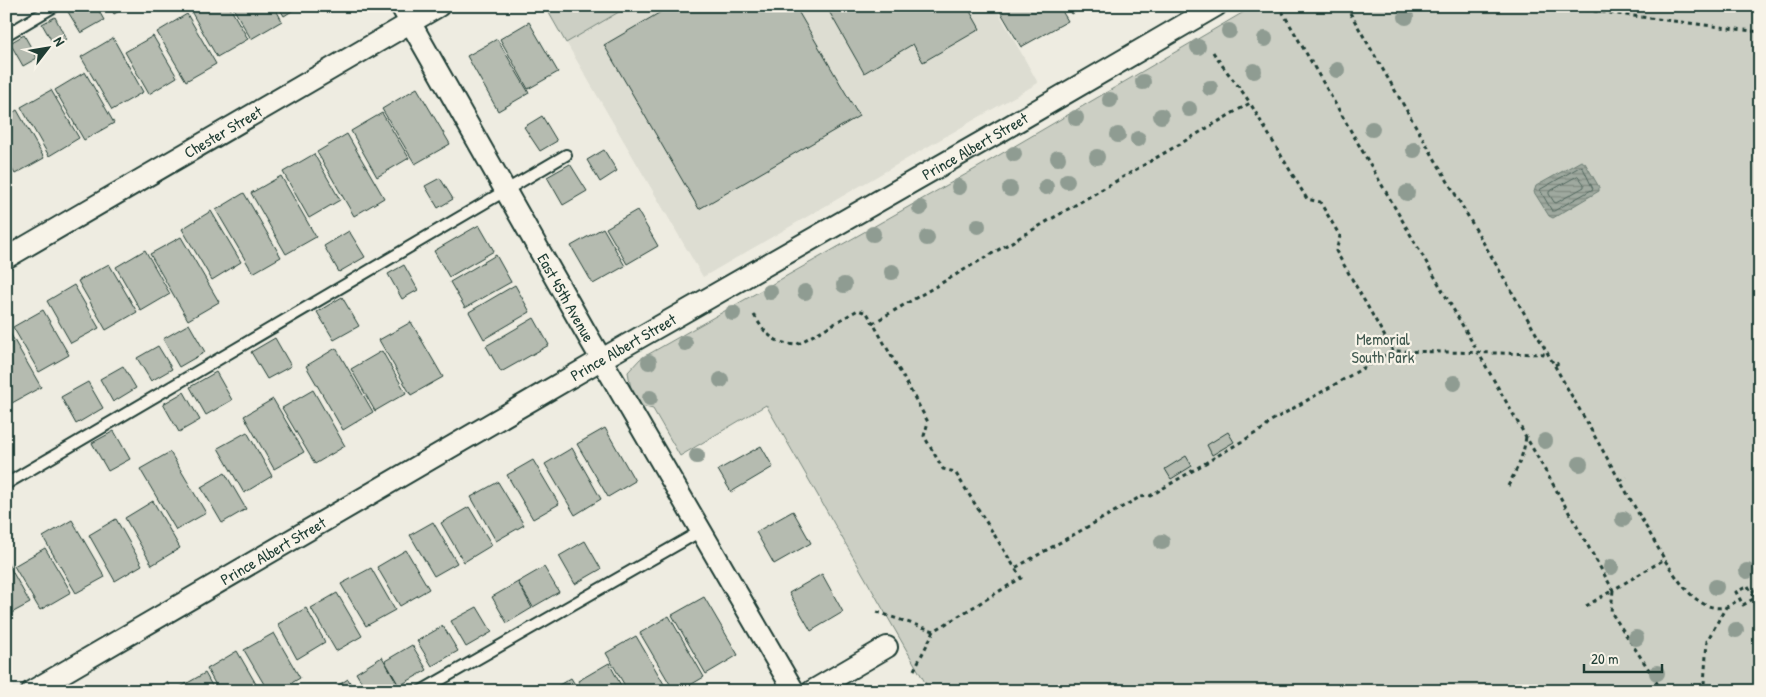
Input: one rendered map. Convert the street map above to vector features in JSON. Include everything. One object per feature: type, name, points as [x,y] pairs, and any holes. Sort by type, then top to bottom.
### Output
[{"type":"street","name":"Chester Street","points":[[6,258],[406,14],[439,6]]},
{"type":"street","name":"Prince Albert Street","points":[[32,691],[602,359],[1216,6]]},
{"type":"street","name":"East 45th Avenue","points":[[406,14],[794,691]]},
{"type":"street","points":[[812,691],[887,647]]},
{"type":"lane","points":[[6,35],[55,6]]},
{"type":"lane","points":[[6,484],[566,155]]},
{"type":"lane","points":[[421,691],[701,531]]},
{"type":"path","points":[[1346,6],[1555,365],[1665,559],[1687,591],[1707,607],[1726,607],[1740,599]]},
{"type":"path","points":[[1554,6],[1760,32]]},
{"type":"path","points":[[1282,11],[1613,590],[1610,612],[1661,691]]},
{"type":"path","points":[[1212,52],[1241,88],[1307,199],[1320,202],[1340,236],[1336,251],[1393,351]]},
{"type":"path","points":[[873,323],[1250,103]]},
{"type":"path","points":[[754,314],[764,332],[786,344],[796,345],[858,310],[867,312],[928,422],[924,436],[943,469],[955,472],[1021,578],[934,631],[914,670]]},
{"type":"path","points":[[1015,568],[1140,496],[1150,496],[1266,428],[1271,421],[1393,351],[1548,354]]},
{"type":"path","points":[[1555,365],[1560,362]]},
{"type":"path","points":[[1508,486],[1519,466],[1524,452],[1526,436]]},
{"type":"path","points":[[1620,481],[1626,477]]},
{"type":"path","points":[[1586,606],[1665,559]]},
{"type":"path","points":[[1748,586],[1752,592],[1755,598],[1743,605],[1736,592],[1748,586]]},
{"type":"path","points":[[1752,592],[1760,587]]},
{"type":"path","points":[[1708,691],[1704,684],[1707,641],[1726,607]]},
{"type":"path","points":[[877,612],[934,631]]},
{"type":"shaded area","points":[[545,6],[995,6],[1038,83],[703,277]]},
{"type":"green space","points":[[545,6],[629,6],[566,43]]},
{"type":"green space","name":"Memorial South Park","points":[[1254,6],[1760,6],[1760,691],[930,691],[766,405],[680,456],[653,409],[641,406],[631,389],[628,372],[640,359],[977,168]]},
{"type":"water","points":[[1581,161],[1585,163],[1599,187],[1599,191],[1553,218],[1549,216],[1534,192],[1536,186]]},
{"type":"building","points":[[96,6],[104,20],[81,33],[65,7]]},
{"type":"building","points":[[110,6],[128,6],[114,14]]},
{"type":"building","points":[[188,6],[229,6],[248,39],[217,57]]},
{"type":"building","points":[[232,6],[274,6],[282,21],[251,39]]},
{"type":"building","points":[[278,6],[300,6],[284,16]]},
{"type":"building","points":[[671,6],[795,6],[859,116],[699,209],[604,45]]},
{"type":"building","points":[[826,6],[967,6],[980,29],[923,62],[913,44],[864,73]]},
{"type":"building","points":[[997,6],[1059,6],[1068,21],[1021,47]]},
{"type":"building","points":[[1068,6],[1085,6],[1072,14]]},
{"type":"building","points":[[187,14],[216,64],[186,81],[157,32]]},
{"type":"building","points":[[55,17],[66,39],[54,45],[42,24]]},
{"type":"building","points":[[529,22],[558,72],[528,89],[500,39]]},
{"type":"building","points":[[24,35],[37,58],[23,66],[10,43]]},
{"type":"building","points":[[153,36],[177,77],[149,94],[125,52]]},
{"type":"building","points":[[113,38],[143,92],[112,110],[81,57]]},
{"type":"building","points":[[497,39],[529,93],[498,111],[467,56]]},
{"type":"building","points":[[85,72],[114,123],[84,140],[55,90]]},
{"type":"building","points":[[417,88],[450,144],[415,164],[382,109]]},
{"type":"building","points":[[51,90],[79,138],[49,156],[21,107]]},
{"type":"building","points":[[17,110],[44,158],[15,174],[6,159],[6,117]]},
{"type":"building","points":[[382,113],[409,158],[377,177],[351,131]]},
{"type":"building","points":[[542,116],[557,141],[540,151],[524,127]]},
{"type":"building","points":[[347,134],[384,198],[354,216],[317,152]]},
{"type":"building","points":[[604,150],[617,171],[600,182],[587,160]]},
{"type":"building","points":[[314,154],[340,200],[309,218],[283,172]]},
{"type":"building","points":[[570,164],[587,191],[563,205],[547,177]]},
{"type":"building","points":[[281,176],[316,237],[286,254],[251,193]]},
{"type":"building","points":[[440,178],[453,199],[438,208],[425,186]]},
{"type":"building","points":[[244,193],[281,257],[253,273],[216,210]]},
{"type":"building","points":[[637,210],[658,246],[627,264],[606,228]]},
{"type":"building","points":[[211,211],[241,262],[212,280],[182,229]]},
{"type":"building","points":[[479,225],[494,251],[449,277],[434,251]]},
{"type":"building","points":[[603,228],[625,266],[593,284],[571,246]]},
{"type":"building","points":[[349,231],[365,257],[339,272],[324,246]]},
{"type":"building","points":[[181,237],[219,302],[188,320],[150,254]]},
{"type":"building","points":[[145,250],[170,294],[141,311],[116,267]]},
{"type":"building","points":[[496,255],[511,282],[465,308],[450,282]]},
{"type":"building","points":[[109,264],[137,312],[106,330],[78,281]]},
{"type":"building","points":[[404,265],[418,290],[402,299],[388,274]]},
{"type":"building","points":[[74,285],[99,328],[71,343],[47,301]]},
{"type":"building","points":[[515,285],[530,312],[484,339],[469,312]]},
{"type":"building","points":[[342,297],[359,326],[334,340],[317,312]]},
{"type":"building","points":[[43,310],[69,355],[39,372],[13,327]]},
{"type":"building","points":[[534,318],[549,345],[501,372],[486,346]]},
{"type":"building","points":[[411,322],[443,377],[411,395],[379,340]]},
{"type":"building","points":[[189,324],[205,352],[179,367],[163,339]]},
{"type":"building","points":[[10,333],[41,387],[12,403],[6,393],[6,335]]},
{"type":"building","points":[[275,338],[291,366],[267,379],[251,352]]},
{"type":"building","points":[[158,346],[172,369],[151,381],[137,358]]},
{"type":"building","points":[[336,348],[373,412],[343,430],[306,366]]},
{"type":"building","points":[[382,351],[406,393],[375,411],[351,369]]},
{"type":"building","points":[[123,366],[136,388],[113,402],[100,379]]},
{"type":"building","points":[[216,372],[232,400],[206,415],[190,387]]},
{"type":"building","points":[[88,382],[103,408],[76,424],[61,397]]},
{"type":"building","points":[[313,390],[345,446],[315,464],[282,408]]},
{"type":"building","points":[[184,392],[200,420],[179,432],[163,404]]},
{"type":"building","points":[[273,399],[304,452],[274,469],[244,416]]},
{"type":"building","points":[[605,428],[635,481],[608,497],[577,444]]},
{"type":"building","points":[[114,431],[130,459],[108,471],[92,443]]},
{"type":"building","points":[[247,432],[272,476],[244,493],[218,448]]},
{"type":"building","points":[[1228,432],[1234,442],[1212,455],[1207,445]]},
{"type":"building","points":[[761,446],[773,467],[731,492],[718,470]]},
{"type":"building","points":[[572,448],[601,499],[575,515],[545,464]]},
{"type":"building","points":[[170,452],[206,513],[176,530],[140,469]]},
{"type":"building","points":[[1186,456],[1192,466],[1171,479],[1165,469]]},
{"type":"building","points":[[533,460],[559,504],[533,519],[507,475]]},
{"type":"building","points":[[225,473],[246,509],[222,523],[201,487]]},
{"type":"building","points":[[498,482],[524,525],[496,541],[471,497]]},
{"type":"building","points":[[153,501],[180,548],[152,565],[125,518]]},
{"type":"building","points":[[469,507],[492,545],[464,562],[441,523]]},
{"type":"building","points":[[793,511],[811,543],[774,564],[756,532]]},
{"type":"building","points":[[116,519],[142,565],[115,581],[89,535]]},
{"type":"building","points":[[72,520],[105,577],[76,593],[43,537]]},
{"type":"building","points":[[433,522],[457,563],[434,576],[410,535]]},
{"type":"building","points":[[585,541],[601,569],[575,584],[559,556]]},
{"type":"building","points":[[45,548],[71,592],[40,610],[14,566]]},
{"type":"building","points":[[406,550],[429,589],[400,606],[377,567]]},
{"type":"building","points":[[6,563],[30,603],[6,616]]},
{"type":"building","points":[[544,567],[559,592],[533,607],[518,582]]},
{"type":"building","points":[[371,568],[395,610],[366,626],[341,584]]},
{"type":"building","points":[[822,574],[843,612],[811,631],[789,593]]},
{"type":"building","points":[[518,582],[532,608],[507,623],[492,597]]},
{"type":"building","points":[[337,593],[362,636],[336,651],[311,608]]},
{"type":"building","points":[[704,597],[738,655],[706,674],[672,615]]},
{"type":"building","points":[[477,607],[492,632],[466,647],[451,621]]},
{"type":"building","points":[[306,608],[325,642],[297,659],[278,624]]},
{"type":"building","points":[[669,616],[704,677],[680,691],[674,691],[640,633]]},
{"type":"building","points":[[443,626],[458,651],[432,666],[417,641]]},
{"type":"building","points":[[274,633],[300,678],[278,691],[268,691],[244,650]]},
{"type":"building","points":[[636,636],[668,691],[628,691],[606,653]]},
{"type":"building","points":[[412,645],[427,670],[399,686],[385,661]]},
{"type":"building","points":[[237,651],[260,691],[219,691],[207,669]]},
{"type":"building","points":[[382,657],[399,686],[390,691],[367,691],[356,673]]},
{"type":"building","points":[[609,663],[624,691],[583,691],[578,681]]},
{"type":"building","points":[[205,673],[215,691],[178,691],[177,689]]},
{"type":"building","points":[[571,678],[579,691],[549,691]]},
{"type":"building","points":[[348,679],[355,691],[335,691],[334,688]]},
{"type":"building","points":[[167,682],[172,691],[152,691]]}]
